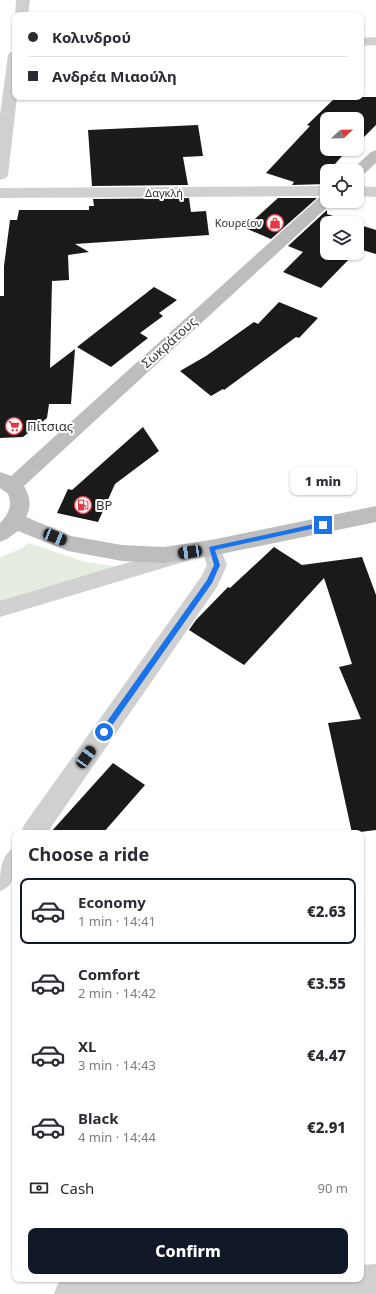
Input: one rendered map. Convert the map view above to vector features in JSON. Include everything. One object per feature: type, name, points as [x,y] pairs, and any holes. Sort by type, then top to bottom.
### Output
[{"type":"main road","points":[[364,166],[376,155]]},
{"type":"main road","name":"Σωκράτους","points":[[6,482],[320,205]]},
{"type":"main road","points":[[6,482],[18,493],[21,502],[20,512],[8,527],[68,543],[122,554],[164,555],[200,550],[376,514]]},
{"type":"street","points":[[21,12],[23,0]]},
{"type":"street","points":[[364,42],[376,41]]},
{"type":"street","points":[[0,175],[12,48]]},
{"type":"street","name":"Δαγκλή","points":[[0,193],[320,190]]},
{"type":"street","points":[[364,191],[376,192]]},
{"type":"street","points":[[0,609],[200,550],[217,565],[210,581],[34,830]]},
{"type":"street","points":[[0,879],[12,862]]},
{"type":"street","points":[[364,1280],[376,1279]]},
{"type":"street","points":[[69,1294],[315,1282]]},
{"type":"shaded area","points":[[29,543],[85,562],[121,567],[0,604],[0,557],[18,550]]},
{"type":"building","points":[[364,97],[376,97],[376,125],[364,137],[364,112],[320,112],[333,100],[364,100]]},
{"type":"building","points":[[320,112],[320,156],[342,156],[335,164],[320,164],[320,184],[292,185],[294,182],[266,173],[310,126],[307,125]]},
{"type":"building","points":[[198,125],[203,156],[183,157],[188,185],[92,186],[88,130]]},
{"type":"building","points":[[189,198],[191,212],[206,211],[209,235],[75,244],[89,252],[68,255],[69,280],[52,281],[50,368],[75,349],[71,404],[49,404],[47,418],[23,437],[0,438],[0,296],[4,296],[4,266],[10,220],[17,220],[19,210],[89,210],[89,206],[94,206],[93,199]]},
{"type":"building","points":[[278,198],[317,198],[271,239],[245,228]]},
{"type":"building","points":[[327,210],[327,214],[333,216],[320,216]]},
{"type":"building","points":[[320,216],[320,260],[348,260],[321,288],[283,272],[303,252],[288,246]]},
{"type":"building","points":[[364,226],[376,230],[376,254],[364,250]]},
{"type":"building","points":[[154,287],[177,300],[159,313],[163,316],[140,333],[148,338],[111,367],[77,347]]},
{"type":"building","points":[[279,302],[318,318],[299,338],[296,337],[224,390],[223,389],[211,396],[180,371],[206,356],[254,322],[258,324]]},
{"type":"building","points":[[143,427],[159,451],[115,484],[98,522],[57,513],[68,489],[72,490]]},
{"type":"building","points":[[274,547],[302,565],[362,557],[376,595],[376,830],[364,832],[364,830],[351,830],[328,723],[361,719],[339,667],[352,664],[324,578],[244,665],[189,630],[196,620],[228,587],[230,588]]},
{"type":"building","points":[[113,763],[145,785],[106,830],[53,830]]},
{"type":"place","name":"Κουρείον","points":[[275,223]]},
{"type":"place","name":"Πίτσιας","points":[[14,426]]},
{"type":"place","name":"BP","points":[[83,505]]},
{"type":"route","points":[[104,732],[210,581],[217,565],[211,548],[323,525]]}]
